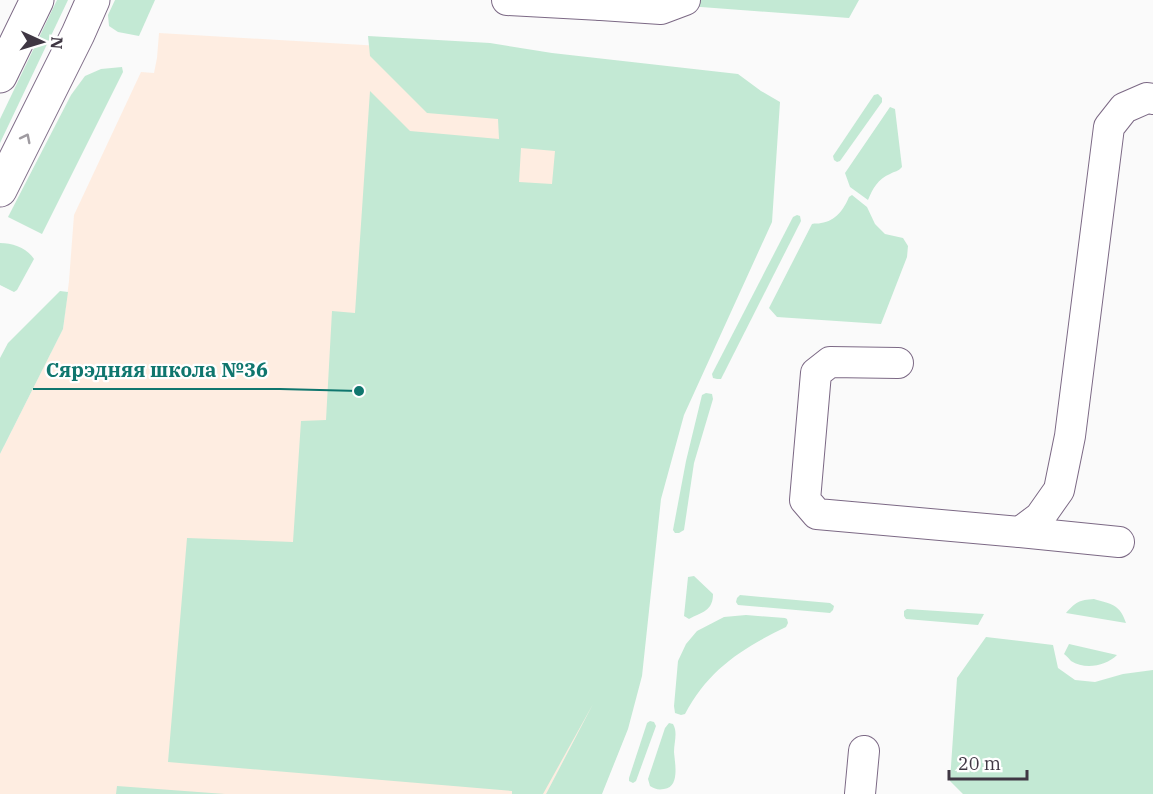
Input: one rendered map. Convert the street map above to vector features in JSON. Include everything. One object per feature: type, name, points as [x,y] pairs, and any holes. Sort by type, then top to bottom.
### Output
[{"type":"main road","points":[[0,76],[37,0]]},
{"type":"main road","points":[[0,190],[93,0]]},
{"type":"lane","points":[[507,0],[601,3],[662,9],[685,0]]},
{"type":"lane","points":[[1020,532],[1040,517],[1059,490],[1070,436],[1109,127],[1124,108],[1147,98],[1153,99]]},
{"type":"lane","points":[[898,363],[830,362],[816,373],[805,500],[817,514],[1119,542]]},
{"type":"lane","points":[[860,794],[864,751]]},
{"type":"shaded area","points":[[159,33],[499,53],[780,102],[644,474],[629,636],[546,794],[0,794],[0,454],[63,329],[74,215],[141,72],[154,73]]},
{"type":"green space","points":[[57,0],[68,0],[0,143],[0,119]]},
{"type":"green space","points":[[115,0],[155,0],[139,36],[118,32],[109,26],[108,15]]},
{"type":"green space","points":[[608,0],[859,0],[849,18]]},
{"type":"green space","points":[[368,36],[490,43],[552,53],[738,74],[780,102],[772,222],[684,415],[661,499],[642,676],[628,729],[602,794],[546,794],[593,704],[543,794],[512,794],[512,791],[168,762],[187,538],[293,542],[301,421],[326,420],[332,311],[355,313],[370,91],[410,131],[499,139],[498,119],[427,113],[370,56]],"holes":[[[521,148],[555,151],[552,184],[519,182]]]},
{"type":"green space","points":[[122,67],[123,72],[42,234],[8,217],[71,95],[85,76],[101,69]]},
{"type":"green space","points":[[878,94],[882,102],[840,161],[837,162],[833,156],[874,95]]},
{"type":"green space","points":[[890,107],[895,109],[902,167],[879,181],[868,200],[850,187],[845,173]]},
{"type":"green space","points":[[852,195],[867,207],[875,224],[885,234],[903,238],[908,246],[907,257],[881,324],[777,317],[769,308],[812,224],[826,222],[835,217]]},
{"type":"green space","points":[[800,216],[801,221],[721,379],[713,378],[712,374],[793,217]]},
{"type":"green space","points":[[0,243],[19,247],[34,259],[14,292],[0,285]]},
{"type":"green space","points":[[60,291],[68,292],[63,329],[0,454],[0,358],[8,343]]},
{"type":"green space","points":[[712,394],[713,399],[694,463],[684,530],[675,533],[673,530],[686,461],[702,395]]},
{"type":"green space","points":[[694,576],[713,594],[713,600],[709,608],[689,619],[684,616],[688,577]]},
{"type":"green space","points":[[740,595],[830,603],[834,606],[830,613],[738,605],[736,602]]},
{"type":"green space","points":[[1094,599],[1118,608],[1126,623],[1066,613],[1078,602]]},
{"type":"green space","points":[[907,609],[984,614],[978,625],[906,619],[904,611]]},
{"type":"green space","points":[[746,615],[785,618],[788,623],[786,627],[741,652],[715,673],[694,698],[685,714],[675,713],[678,661],[686,644],[697,631],[724,617]]},
{"type":"green space","points":[[986,637],[1053,645],[1058,668],[1075,680],[1095,682],[1123,674],[1153,670],[1153,794],[963,794],[950,781],[957,678]]},
{"type":"green space","points":[[1069,644],[1117,655],[1095,666],[1077,664],[1064,654]]},
{"type":"green space","points":[[650,721],[656,726],[636,781],[633,783],[629,781],[629,778],[647,723]]},
{"type":"green space","points":[[669,723],[673,724],[675,730],[674,780],[669,787],[657,789],[650,786],[648,779],[665,728]]},
{"type":"green space","points":[[117,786],[225,794],[116,794]]},
{"type":"place","name":"Сярэдняя школа №36","points":[[359,391]]}]
